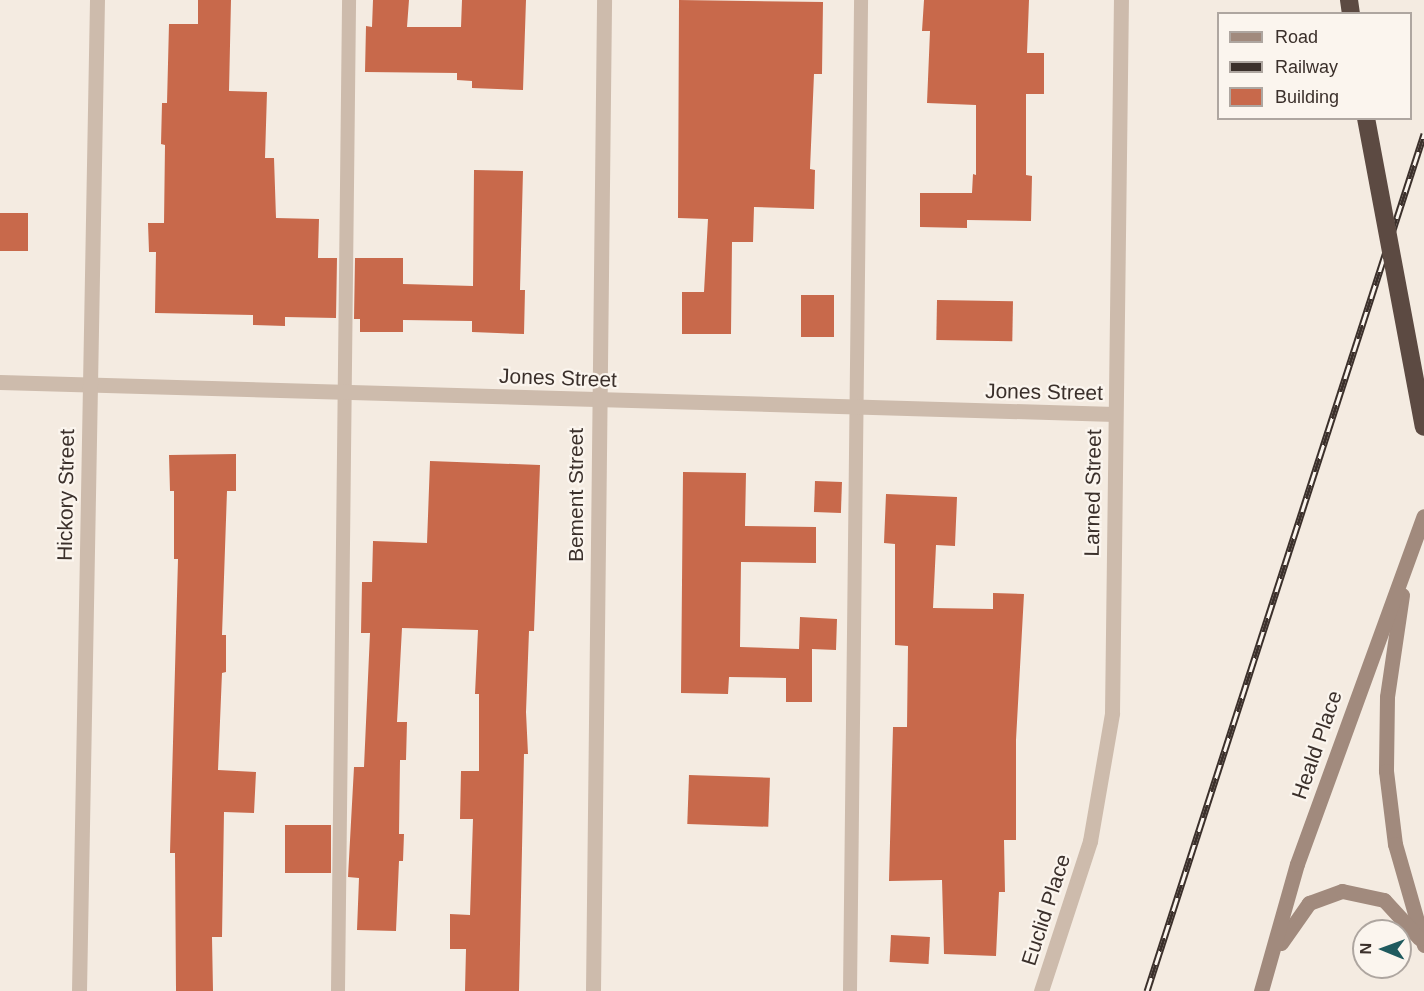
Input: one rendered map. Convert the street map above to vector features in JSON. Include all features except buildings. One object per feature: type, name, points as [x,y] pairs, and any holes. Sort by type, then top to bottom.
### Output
[{"type":"highway","points":[[1366,120],[1424,427]]},
{"type":"street","name":"Hickory Street","points":[[79,991],[97,0]]},
{"type":"street","name":"Bement Street","points":[[593,991],[604,0]]},
{"type":"street","name":"Larned Street","points":[[1090,841],[1112,713],[1121,0]]},
{"type":"street","name":"Jones Street","points":[[0,382],[1115,414]]},
{"type":"street","name":"Heald Place","points":[[1261,991],[1297,864],[1424,516]]},
{"type":"street","points":[[1412,548],[1392,646],[1385,746],[1395,844],[1424,944]]},
{"type":"street","name":"Euclid Place","points":[[1041,991],[1090,841]]},
{"type":"street","points":[[1271,961],[1298,914],[1315,899],[1342,891],[1366,893],[1384,900],[1424,944]]},
{"type":"lane","points":[[338,991],[349,0]]},
{"type":"lane","points":[[850,991],[859,408],[861,0]]},
{"type":"railway","points":[[1147,991],[1424,134]]}]
